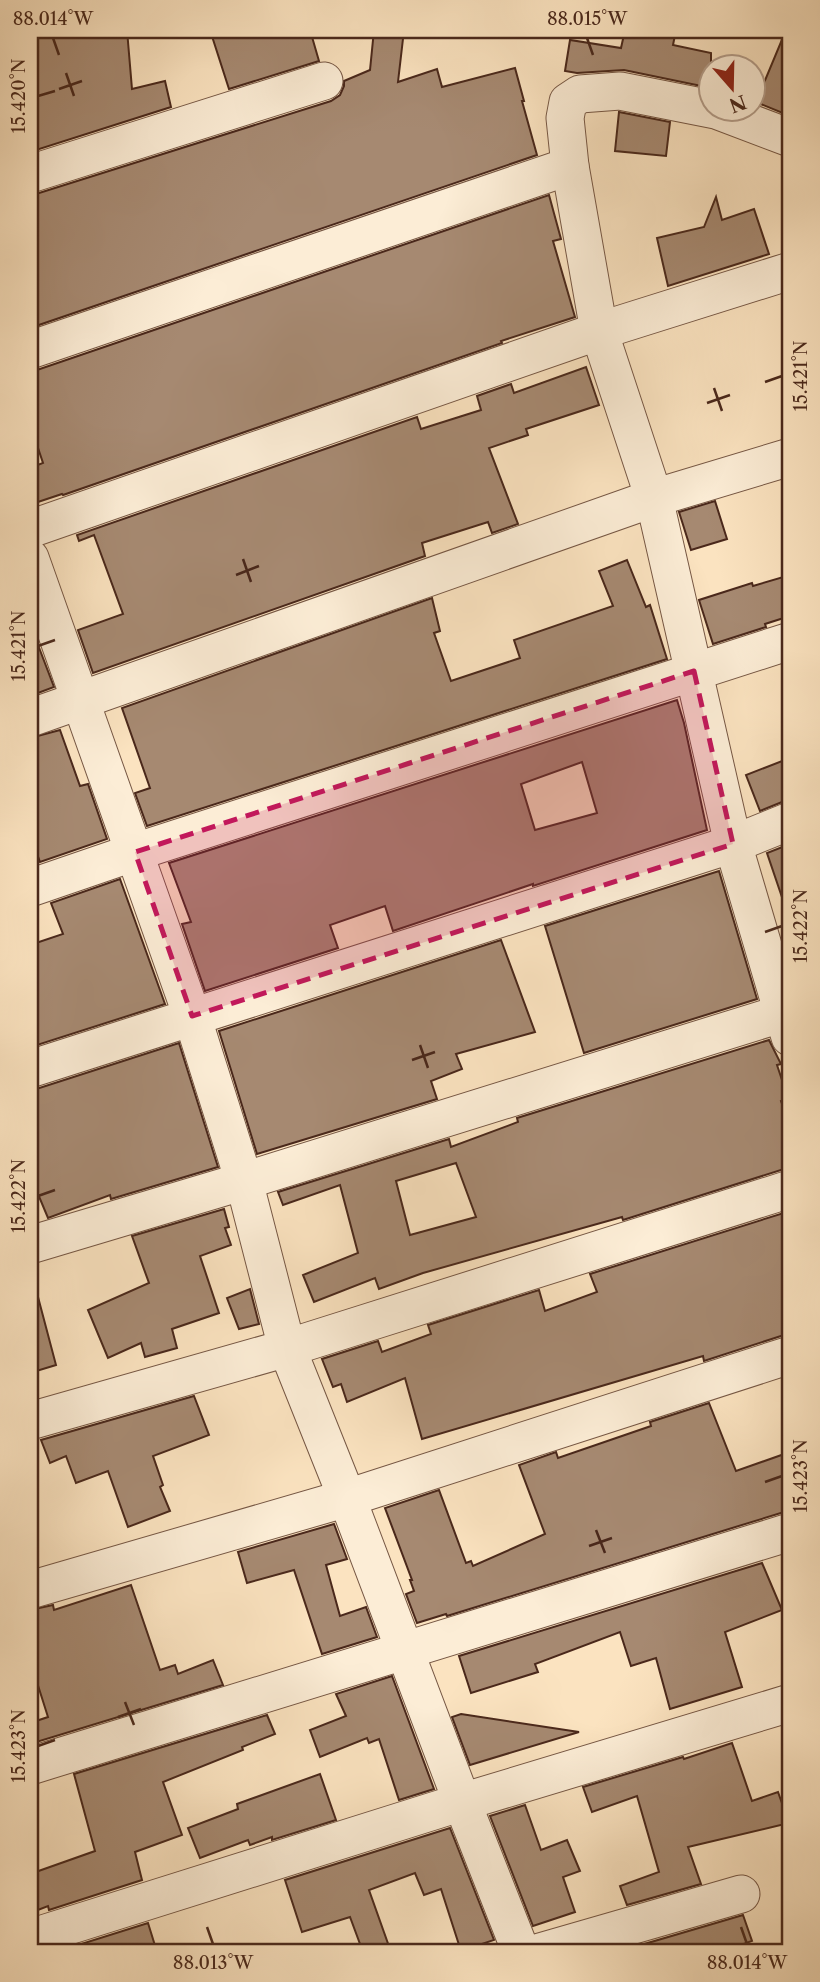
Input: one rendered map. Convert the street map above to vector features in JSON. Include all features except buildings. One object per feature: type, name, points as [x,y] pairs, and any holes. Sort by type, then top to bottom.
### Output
[{"type":"street","points":[[30,174],[324,81]]},
{"type":"street","points":[[30,1245],[788,1021],[733,844],[654,498],[599,331],[570,166],[565,118],[568,102],[580,94],[620,91],[716,110],[790,138]]},
{"type":"street","points":[[30,349],[570,166]]},
{"type":"street","points":[[30,529],[599,331],[790,271]]},
{"type":"street","points":[[30,718],[654,498],[790,457]]},
{"type":"street","points":[[30,558],[192,1016],[244,1181],[287,1348],[521,1952]]},
{"type":"street","points":[[30,888],[790,641]]},
{"type":"street","points":[[30,1069],[733,844],[790,821]]},
{"type":"street","points":[[30,1421],[287,1348],[790,1189]]},
{"type":"street","points":[[30,1590],[347,1498],[790,1355]]},
{"type":"street","points":[[30,1766],[790,1532]]},
{"type":"street","points":[[30,1938],[461,1802],[790,1703]]},
{"type":"street","points":[[540,1952],[741,1894]]},
{"type":"highlighted area","points":[[694,671],[733,844],[192,1016],[135,852]]}]
